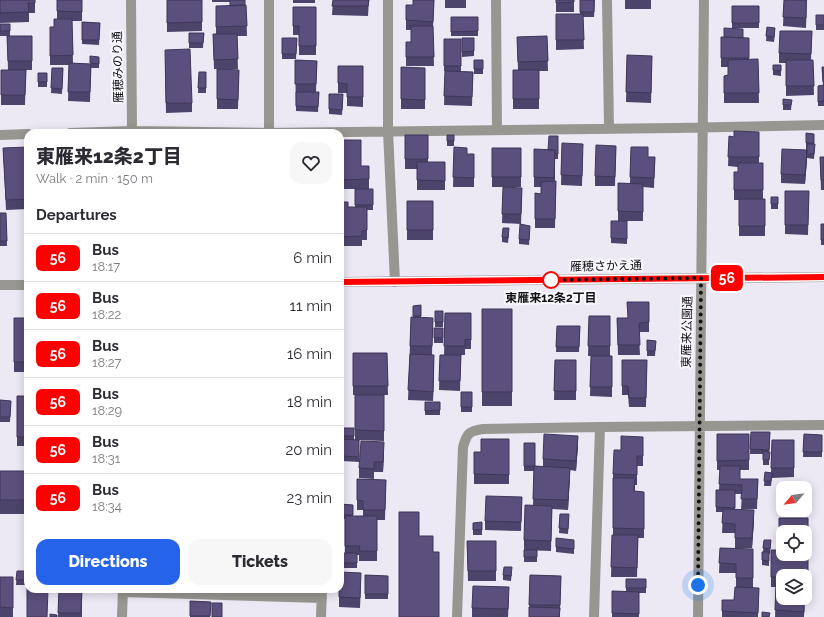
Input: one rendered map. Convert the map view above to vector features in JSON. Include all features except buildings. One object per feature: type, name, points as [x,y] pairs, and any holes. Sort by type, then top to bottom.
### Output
[{"type":"street","name":"雁穂みのり通","points":[[131,0],[132,129]]},
{"type":"street","points":[[269,0],[270,129]]},
{"type":"street","points":[[388,0],[388,131],[395,282]]},
{"type":"street","points":[[496,0],[497,130]]},
{"type":"street","points":[[607,0],[609,129]]},
{"type":"street","name":"東雁来公園通","points":[[698,617],[704,0]]},
{"type":"street","points":[[344,132],[824,125]]},
{"type":"street","points":[[0,135],[24,134]]},
{"type":"street","name":"雁穂さかえ通","points":[[344,282],[824,277]]},
{"type":"street","points":[[0,285],[24,285]]},
{"type":"street","points":[[457,617],[463,447],[466,437],[473,430],[600,426],[699,427],[824,425]]},
{"type":"street","points":[[594,617],[600,426]]},
{"type":"street","points":[[122,617],[123,593]]},
{"type":"street","points":[[272,593],[322,594],[321,617]]},
{"type":"bus line","name":"56","points":[[344,282],[824,277]]},
{"type":"place","name":"東雁来12条2丁目","points":[[551,280]]},
{"type":"route","points":[[551,280],[547,280],[701,278],[698,585]]}]
